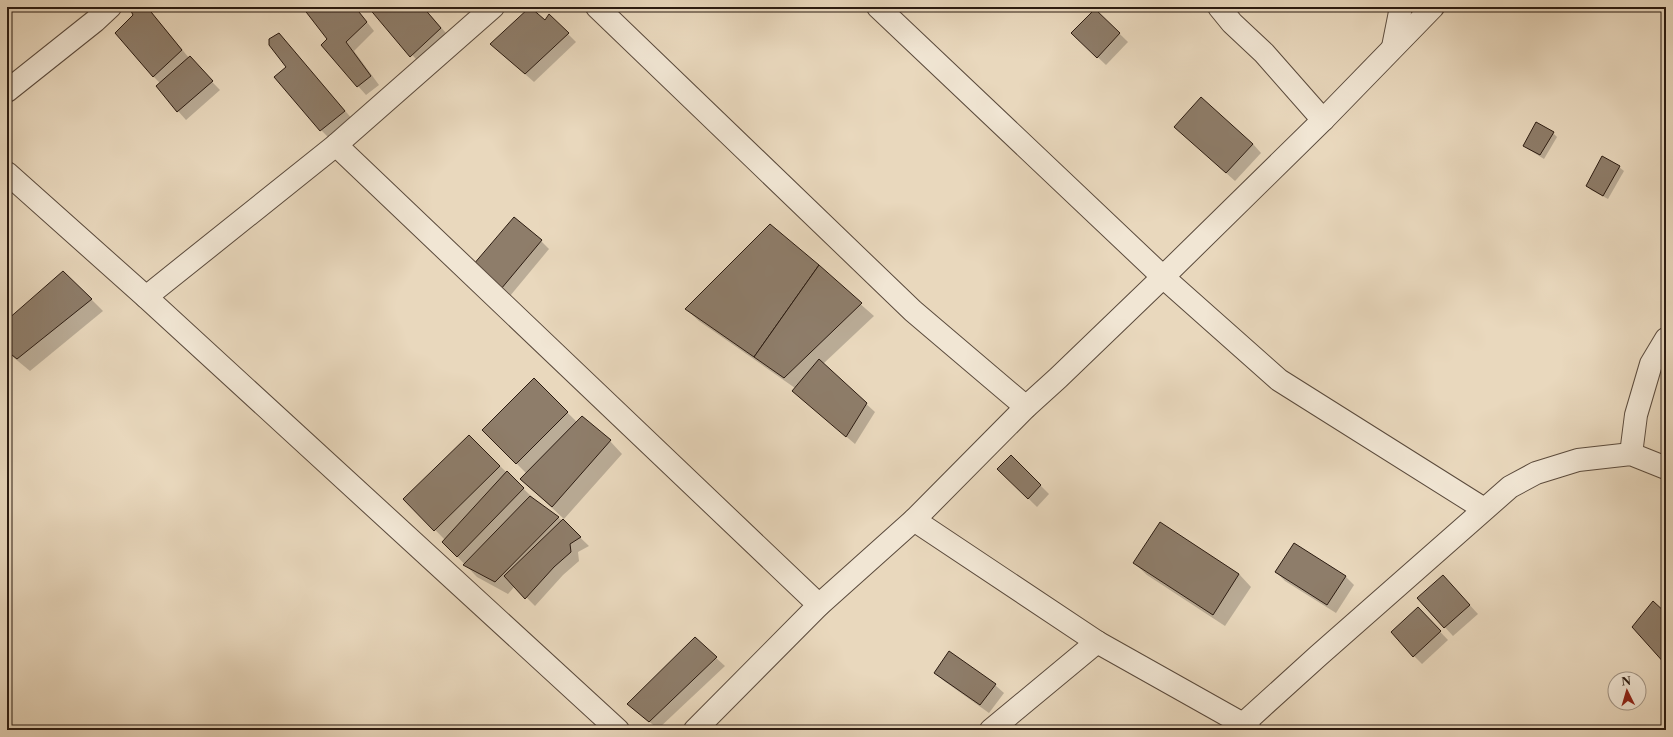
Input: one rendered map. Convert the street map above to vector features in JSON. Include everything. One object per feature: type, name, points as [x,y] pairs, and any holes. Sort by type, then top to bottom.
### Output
[{"type":"street","points":[[7,91],[95,21],[110,7]]},
{"type":"street","points":[[146,297],[336,145],[494,7]]},
{"type":"street","points":[[597,7],[913,311],[1026,407]]},
{"type":"street","points":[[878,7],[1163,277],[1279,380],[1484,509]]},
{"type":"street","points":[[1219,7],[1232,23],[1264,53],[1323,120]]},
{"type":"street","points":[[1393,47],[1401,7]]},
{"type":"street","points":[[695,730],[819,605],[914,520],[1026,407],[1163,277],[1323,120],[1433,7]]},
{"type":"street","points":[[336,145],[819,605]]},
{"type":"street","points":[[7,173],[146,297],[618,730]]},
{"type":"street","points":[[1631,454],[1636,415],[1651,364],[1666,339]]},
{"type":"street","points":[[914,520],[1097,642],[1247,727],[1484,509],[1510,487],[1536,473],[1578,460],[1631,454],[1666,468]]},
{"type":"street","points":[[991,730],[1097,642]]},
{"type":"building","points":[[129,7],[147,7],[182,50],[153,77],[115,33],[133,15]]},
{"type":"building","points":[[355,7],[367,22],[346,42],[371,76],[357,87],[321,45],[327,39],[303,8]]},
{"type":"building","points":[[368,7],[423,7],[441,28],[410,57]]},
{"type":"building","points":[[530,7],[545,20],[549,14],[569,33],[525,74],[490,44]]},
{"type":"building","points":[[1095,9],[1120,33],[1097,58],[1071,33]]},
{"type":"building","points":[[279,33],[345,111],[320,131],[274,77],[286,67],[269,45],[269,39]]},
{"type":"building","points":[[190,56],[213,81],[177,112],[156,86]]},
{"type":"building","points":[[1201,97],[1253,144],[1226,173],[1174,127]]},
{"type":"building","points":[[1536,122],[1554,132],[1540,155],[1523,146]]},
{"type":"building","points":[[1602,156],[1620,166],[1603,196],[1586,186]]},
{"type":"building","points":[[514,217],[542,240],[501,289],[473,265]]},
{"type":"building","points":[[770,224],[819,265],[754,357],[685,309]]},
{"type":"building","points":[[819,265],[862,303],[784,378],[754,357]]},
{"type":"building","points":[[63,271],[92,299],[17,359],[7,351],[7,320]]},
{"type":"building","points":[[819,359],[867,403],[846,437],[792,391]]},
{"type":"building","points":[[534,378],[568,412],[516,464],[482,430]]},
{"type":"building","points":[[582,416],[611,440],[552,507],[520,479]]},
{"type":"building","points":[[469,435],[500,466],[434,531],[403,499]]},
{"type":"building","points":[[1011,455],[1041,485],[1028,499],[997,469]]},
{"type":"building","points":[[507,471],[524,488],[457,557],[442,542]]},
{"type":"building","points":[[530,496],[559,517],[495,582],[463,565]]},
{"type":"building","points":[[563,519],[581,537],[570,544],[571,552],[554,567],[525,599],[504,576]]},
{"type":"building","points":[[1160,522],[1239,574],[1213,615],[1133,563]]},
{"type":"building","points":[[1294,543],[1346,576],[1327,605],[1275,572]]},
{"type":"building","points":[[1443,575],[1470,605],[1444,628],[1417,598]]},
{"type":"building","points":[[1653,601],[1666,613],[1666,665],[1632,627]]},
{"type":"building","points":[[1418,607],[1441,631],[1413,657],[1391,632]]},
{"type":"building","points":[[695,637],[717,657],[649,722],[627,704]]},
{"type":"building","points":[[949,651],[996,684],[980,705],[934,673]]}]
